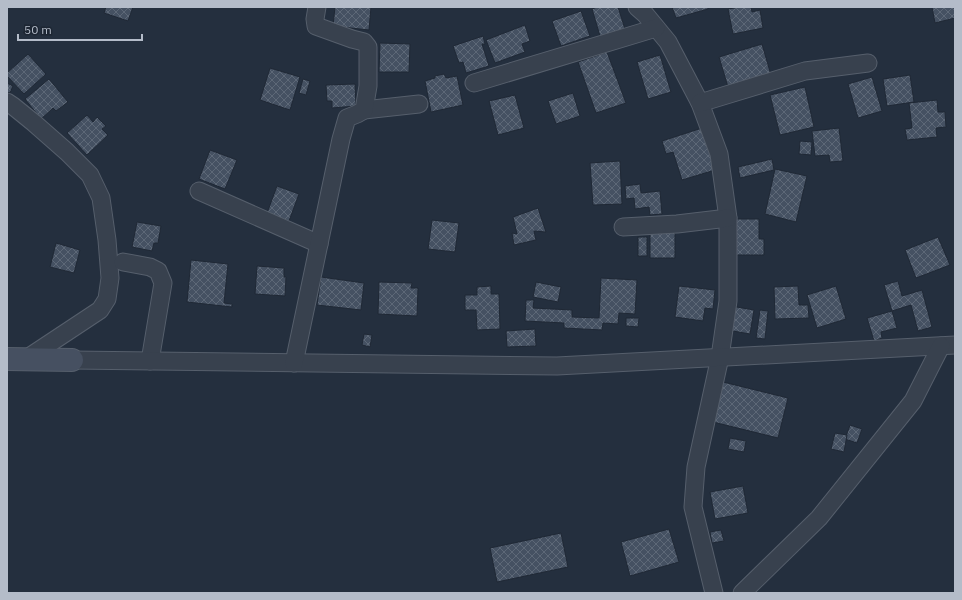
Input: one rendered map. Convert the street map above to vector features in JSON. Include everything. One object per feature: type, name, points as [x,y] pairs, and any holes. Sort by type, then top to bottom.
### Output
[{"type":"street","points":[[317,7],[315,19],[316,26],[364,42],[368,47],[368,86],[364,110]]},
{"type":"street","points":[[637,7],[668,42],[700,103],[719,154],[728,218],[728,300],[720,357],[696,467],[693,508],[714,593]]},
{"type":"street","points":[[474,83],[656,28]]},
{"type":"street","points":[[700,103],[805,71],[868,63]]},
{"type":"street","points":[[7,102],[34,123],[90,175],[101,198],[107,240],[110,278],[107,299],[100,310],[16,359]]},
{"type":"street","points":[[294,363],[341,139],[347,118],[364,110],[419,104]]},
{"type":"street","points":[[198,191],[319,244]]},
{"type":"street","points":[[623,228],[728,218]]},
{"type":"street","points":[[123,262],[150,267],[158,271],[162,283],[150,361]]},
{"type":"street","points":[[16,359],[557,366],[948,345]]},
{"type":"street","points":[[742,593],[819,518],[913,402],[948,345]]},
{"type":"building","points":[[106,7],[133,7],[128,21],[104,13]]},
{"type":"building","points":[[335,7],[371,7],[369,30],[333,26]]},
{"type":"building","points":[[597,7],[618,7],[625,29],[600,36],[592,9]]},
{"type":"building","points":[[672,7],[708,7],[708,9],[676,18]]},
{"type":"building","points":[[751,7],[752,12],[760,10],[763,28],[733,34],[728,9]]},
{"type":"building","points":[[932,7],[955,7],[955,18],[935,23]]},
{"type":"building","points":[[581,11],[590,36],[561,46],[552,21]]},
{"type":"building","points":[[525,25],[530,41],[522,44],[525,52],[495,63],[486,40]]},
{"type":"building","points":[[483,36],[485,44],[482,44],[489,66],[466,73],[463,62],[459,63],[453,46]]},
{"type":"building","points":[[380,43],[410,44],[409,72],[379,72]]},
{"type":"building","points":[[762,44],[771,75],[728,87],[719,57]]},
{"type":"building","points":[[607,52],[626,103],[596,113],[578,62]]},
{"type":"building","points":[[28,54],[46,74],[24,94],[7,76],[7,73]]},
{"type":"building","points":[[660,55],[671,92],[648,99],[637,62]]},
{"type":"building","points":[[270,68],[300,77],[290,110],[260,100]]},
{"type":"building","points":[[444,74],[446,78],[457,76],[463,105],[431,112],[425,81],[435,78],[435,76]]},
{"type":"building","points":[[910,75],[914,102],[887,106],[883,79]]},
{"type":"building","points":[[872,77],[882,111],[858,118],[848,84]]},
{"type":"building","points":[[49,79],[68,102],[56,111],[53,108],[41,119],[25,99]]},
{"type":"building","points":[[303,79],[310,81],[306,95],[299,93]]},
{"type":"building","points":[[7,83],[13,86],[10,93],[7,92]]},
{"type":"building","points":[[355,84],[356,106],[332,108],[332,101],[327,101],[326,85]]},
{"type":"building","points":[[805,87],[814,127],[780,135],[770,95]]},
{"type":"building","points":[[573,93],[580,116],[556,124],[548,101]]},
{"type":"building","points":[[515,95],[524,128],[498,135],[489,101]]},
{"type":"building","points":[[937,100],[938,112],[945,112],[946,127],[936,128],[937,137],[907,140],[905,129],[912,128],[909,103]]},
{"type":"building","points":[[87,115],[93,122],[97,117],[106,126],[102,129],[108,135],[87,155],[67,133]]},
{"type":"building","points":[[702,128],[715,170],[682,180],[673,152],[666,154],[662,141]]},
{"type":"building","points":[[839,128],[843,161],[830,162],[829,155],[815,156],[812,131]]},
{"type":"building","points":[[800,141],[812,142],[811,155],[799,154]]},
{"type":"building","points":[[210,150],[237,160],[225,189],[199,179]]},
{"type":"building","points":[[772,159],[774,170],[740,178],[738,167]]},
{"type":"building","points":[[620,161],[622,204],[593,205],[590,163]]},
{"type":"building","points":[[775,169],[807,176],[796,222],[765,214]]},
{"type":"building","points":[[640,184],[641,193],[660,191],[662,214],[650,215],[649,207],[635,209],[634,198],[626,199],[625,186]]},
{"type":"building","points":[[277,186],[299,194],[289,221],[267,213]]},
{"type":"building","points":[[538,208],[546,232],[534,231],[536,240],[514,245],[512,233],[517,234],[513,217]]},
{"type":"building","points":[[736,219],[759,219],[759,239],[764,239],[764,255],[735,255]]},
{"type":"building","points":[[432,220],[459,223],[455,252],[428,249]]},
{"type":"building","points":[[137,222],[161,226],[158,243],[154,243],[152,251],[132,247]]},
{"type":"building","points":[[650,230],[675,231],[675,258],[650,258]]},
{"type":"building","points":[[638,237],[647,237],[647,256],[638,256]]},
{"type":"building","points":[[938,237],[950,265],[916,278],[905,250]]},
{"type":"building","points":[[56,243],[80,250],[74,273],[50,267]]},
{"type":"building","points":[[191,260],[228,264],[224,303],[232,304],[232,307],[187,302]]},
{"type":"building","points":[[257,266],[284,268],[284,277],[286,277],[285,296],[255,294]]},
{"type":"building","points":[[321,277],[364,283],[361,310],[317,305]]},
{"type":"building","points":[[601,278],[637,280],[635,314],[619,313],[618,324],[603,323],[602,330],[564,328],[564,323],[525,321],[526,300],[534,300],[533,308],[572,310],[572,317],[599,318]]},
{"type":"building","points":[[898,281],[902,296],[922,290],[932,327],[918,331],[911,305],[892,311],[884,285]]},
{"type":"building","points":[[379,282],[412,283],[411,288],[418,288],[417,316],[378,314]]},
{"type":"building","points":[[536,282],[561,287],[558,302],[533,297]]},
{"type":"building","points":[[491,286],[491,294],[499,294],[500,329],[477,330],[476,310],[465,310],[465,295],[477,295],[477,287]]},
{"type":"building","points":[[679,286],[715,290],[713,309],[705,308],[703,321],[675,317]]},
{"type":"building","points":[[798,286],[799,305],[808,305],[809,318],[775,319],[774,287]]},
{"type":"building","points":[[836,286],[846,319],[817,328],[807,295]]},
{"type":"building","points":[[731,306],[754,310],[750,334],[727,330]]},
{"type":"building","points":[[760,310],[768,311],[765,339],[756,338]]},
{"type":"building","points":[[892,311],[897,328],[881,332],[882,338],[874,341],[867,318]]},
{"type":"building","points":[[626,318],[639,318],[638,327],[626,326]]},
{"type":"building","points":[[535,329],[536,346],[507,347],[506,331]]},
{"type":"building","points":[[364,334],[372,335],[370,347],[362,345]]},
{"type":"building","points":[[723,382],[788,398],[778,438],[713,422]]},
{"type":"building","points":[[850,425],[862,429],[857,443],[845,439]]},
{"type":"building","points":[[835,433],[847,435],[844,452],[831,449]]},
{"type":"building","points":[[730,438],[746,441],[744,452],[728,449]]},
{"type":"building","points":[[743,486],[748,513],[715,519],[710,492]]},
{"type":"building","points":[[669,529],[679,562],[630,576],[621,542]]},
{"type":"building","points":[[721,530],[724,541],[712,543],[710,532]]},
{"type":"building","points":[[561,533],[568,567],[497,582],[490,548]]}]
